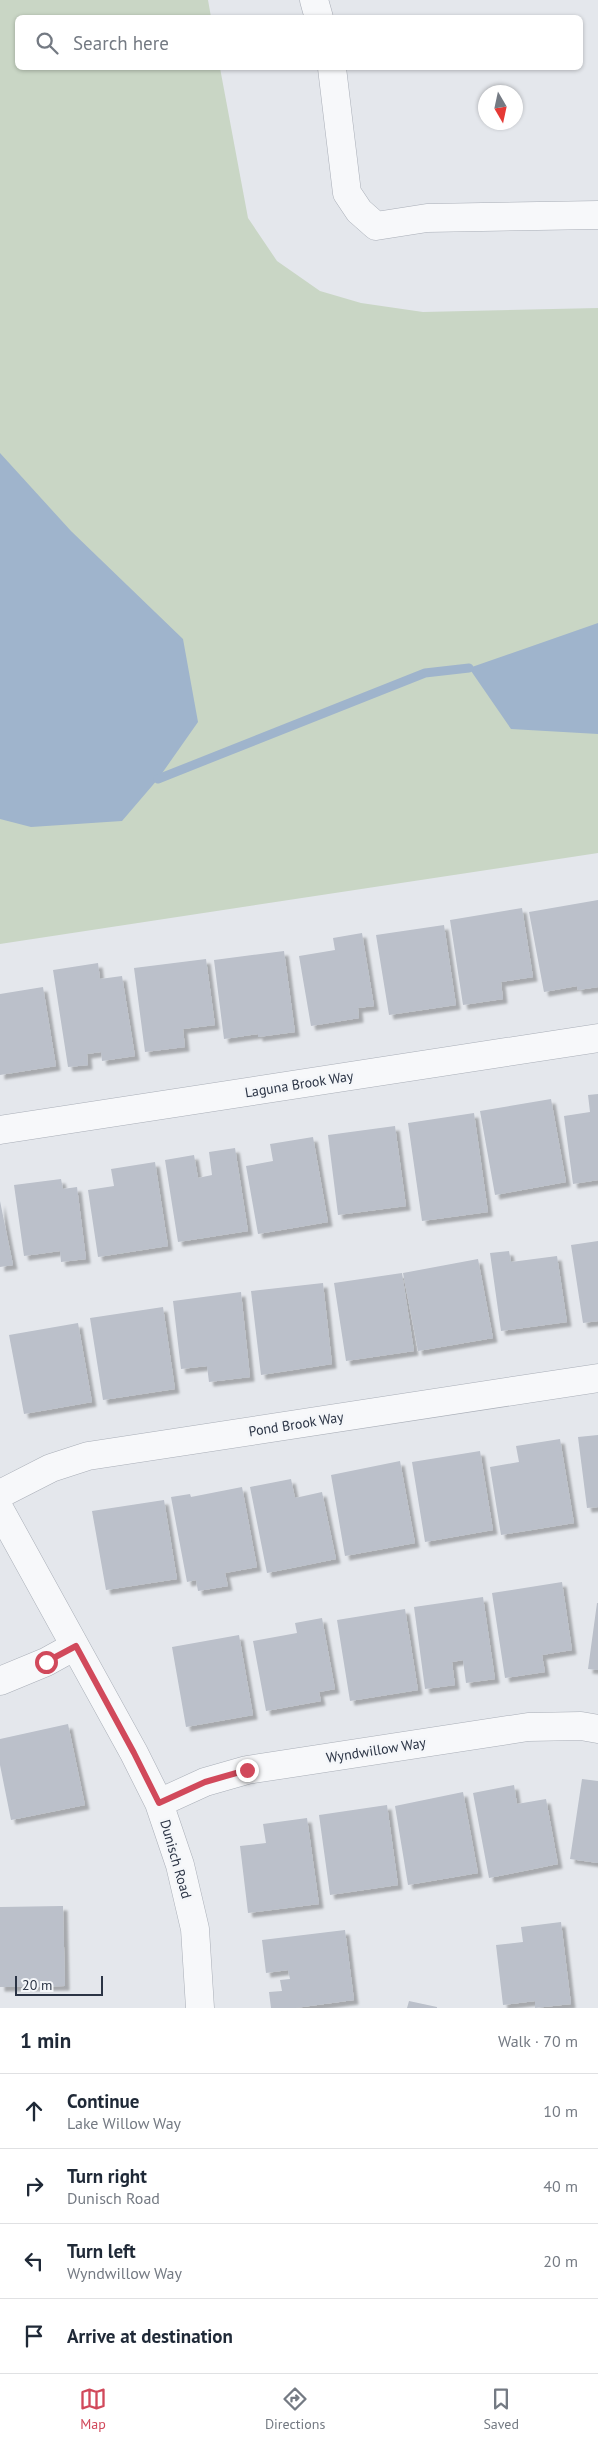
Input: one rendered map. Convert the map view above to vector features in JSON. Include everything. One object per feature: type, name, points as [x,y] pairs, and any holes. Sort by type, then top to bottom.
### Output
[{"type":"street","points":[[314,0],[319,15]]},
{"type":"street","points":[[332,70],[347,193],[359,211],[376,226],[427,218],[598,215]]},
{"type":"street","name":"Laguna Brook Way","points":[[0,1130],[598,1038]]},
{"type":"street","name":"Pond Brook Way","points":[[0,1494],[51,1468],[88,1456],[598,1378]]},
{"type":"street","name":"Dunisch Road","points":[[0,1510],[76,1646],[159,1803],[180,1865],[194,1929],[200,2008]]},
{"type":"street","points":[[0,1681],[46,1662],[76,1646]]},
{"type":"street","name":"Wyndwillow Way","points":[[159,1803],[205,1782],[247,1770],[528,1728],[581,1726],[598,1729]]},
{"type":"green space","points":[[0,0],[208,0],[211,15],[15,15],[15,70],[220,70],[248,218],[277,261],[320,291],[361,303],[423,312],[598,308],[598,853],[0,944]]},
{"type":"water","points":[[0,453],[71,531],[183,639],[198,722],[158,779],[122,821],[31,827],[0,819]]},
{"type":"water","points":[[598,623],[598,734],[511,729],[469,668]]},
{"type":"building","points":[[598,900],[598,987],[578,990],[577,986],[544,992],[529,912]]},
{"type":"building","points":[[522,908],[533,977],[501,982],[503,999],[463,1005],[450,920]]},
{"type":"building","points":[[444,925],[456,1005],[389,1015],[376,935]]},
{"type":"building","points":[[362,933],[374,1006],[358,1008],[359,1018],[311,1026],[299,956],[335,950],[333,938]]},
{"type":"building","points":[[284,951],[295,1032],[258,1037],[258,1034],[224,1039],[214,960]]},
{"type":"building","points":[[206,959],[215,1025],[183,1029],[185,1047],[145,1052],[134,968]]},
{"type":"building","points":[[98,963],[100,979],[122,976],[135,1056],[102,1061],[101,1052],[87,1054],[88,1065],[68,1067],[53,970]]},
{"type":"building","points":[[43,987],[56,1066],[0,1075],[0,994]]},
{"type":"building","points":[[598,1094],[598,1180],[573,1184],[564,1116],[590,1112],[588,1095]]},
{"type":"building","points":[[551,1099],[566,1182],[495,1195],[480,1111]]},
{"type":"building","points":[[474,1113],[488,1212],[422,1221],[408,1123]]},
{"type":"building","points":[[395,1126],[406,1206],[338,1215],[328,1135]]},
{"type":"building","points":[[313,1137],[328,1222],[258,1234],[246,1166],[273,1161],[270,1144]]},
{"type":"building","points":[[235,1148],[248,1231],[178,1242],[165,1160],[194,1155],[198,1178],[212,1175],[209,1152]]},
{"type":"building","points":[[155,1162],[168,1246],[98,1257],[88,1190],[114,1186],[111,1169]]},
{"type":"building","points":[[61,1179],[63,1189],[77,1187],[86,1259],[61,1262],[60,1251],[24,1256],[14,1185]]},
{"type":"building","points":[[0,1201],[13,1265],[0,1267]]},
{"type":"building","points":[[598,1241],[598,1321],[583,1323],[571,1245]]},
{"type":"building","points":[[509,1251],[511,1262],[557,1256],[567,1322],[501,1331],[490,1253]]},
{"type":"building","points":[[478,1259],[493,1338],[418,1351],[403,1273]]},
{"type":"building","points":[[402,1273],[414,1351],[346,1361],[334,1283]]},
{"type":"building","points":[[323,1283],[332,1364],[261,1375],[251,1291]]},
{"type":"building","points":[[241,1292],[250,1377],[209,1382],[207,1366],[181,1369],[173,1301]]},
{"type":"building","points":[[163,1307],[175,1389],[103,1400],[90,1318]]},
{"type":"building","points":[[78,1323],[92,1402],[24,1414],[9,1335]]},
{"type":"building","points":[[598,1435],[598,1507],[587,1508],[578,1437]]},
{"type":"building","points":[[560,1439],[574,1523],[501,1535],[490,1467],[519,1462],[516,1446]]},
{"type":"building","points":[[480,1451],[493,1530],[425,1542],[412,1462]]},
{"type":"building","points":[[400,1461],[415,1543],[345,1556],[331,1475]]},
{"type":"building","points":[[291,1479],[295,1498],[322,1492],[336,1559],[267,1573],[250,1487]]},
{"type":"building","points":[[242,1487],[257,1567],[225,1573],[228,1586],[198,1591],[196,1580],[187,1582],[171,1497],[190,1494],[191,1497]]},
{"type":"building","points":[[164,1500],[177,1579],[106,1590],[92,1511]]},
{"type":"building","points":[[562,1582],[572,1650],[542,1655],[545,1672],[505,1678],[492,1593]]},
{"type":"building","points":[[483,1597],[495,1679],[466,1683],[463,1660],[452,1662],[455,1685],[425,1689],[414,1607]]},
{"type":"building","points":[[598,1603],[598,1670],[588,1669]]},
{"type":"building","points":[[405,1609],[418,1690],[350,1701],[337,1620]]},
{"type":"building","points":[[322,1618],[335,1689],[319,1692],[321,1701],[266,1711],[253,1641],[297,1633],[295,1623]]},
{"type":"building","points":[[239,1635],[253,1715],[186,1727],[172,1647]]},
{"type":"building","points":[[68,1724],[85,1805],[11,1820],[0,1765],[0,1739]]},
{"type":"building","points":[[582,1779],[598,1781],[598,1863],[570,1859]]},
{"type":"building","points":[[514,1785],[517,1804],[546,1799],[558,1864],[489,1878],[473,1793]]},
{"type":"building","points":[[463,1792],[478,1873],[408,1885],[395,1806]]},
{"type":"building","points":[[387,1805],[398,1885],[330,1895],[319,1815]]},
{"type":"building","points":[[307,1818],[319,1904],[248,1913],[240,1846],[266,1843],[263,1824]]},
{"type":"building","points":[[63,1906],[65,1986],[0,1987],[0,1907]]},
{"type":"building","points":[[561,1922],[571,2004],[535,2008],[535,2001],[503,2005],[496,1945],[523,1942],[521,1927]]},
{"type":"building","points":[[345,1930],[354,2000],[295,2008],[271,2008],[269,1992],[282,1991],[280,1980],[290,1979],[288,1970],[266,1973],[262,1940]]},
{"type":"building","points":[[409,2001],[437,2007],[437,2008],[407,2008]]},
{"type":"waterway","points":[[158,779],[425,673],[469,668]]},
{"type":"route","points":[[46,1662],[76,1646],[159,1803],[205,1782],[247,1770]]}]
